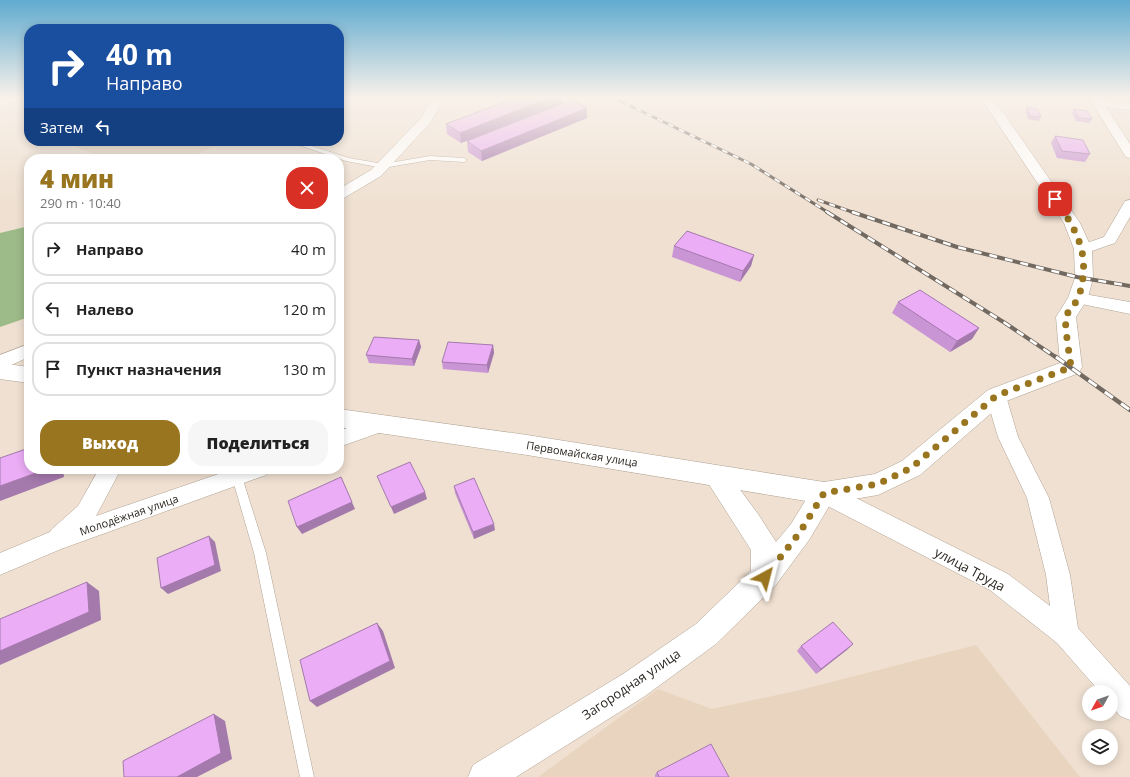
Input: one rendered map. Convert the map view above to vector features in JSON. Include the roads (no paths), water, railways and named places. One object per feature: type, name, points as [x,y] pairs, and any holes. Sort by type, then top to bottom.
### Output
[{"type":"main road","points":[[1012,134],[1072,223],[1083,249],[1084,278],[1078,298]]},
{"type":"main road","name":"Первомайская улица","points":[[344,419],[535,446],[824,493],[878,484],[911,468],[996,396],[1071,367],[1066,317],[1078,298]]},
{"type":"main road","points":[[0,371],[24,374]]},
{"type":"main road","points":[[715,476],[749,522],[765,548],[765,577]]},
{"type":"main road","name":"Загородная улица","points":[[485,777],[634,685],[706,634],[765,577],[800,532],[824,493]]},
{"type":"street","points":[[344,192],[376,174],[413,134]]},
{"type":"street","points":[[1118,134],[1130,154]]},
{"type":"street","points":[[1110,240],[1130,204]]},
{"type":"street","points":[[1083,249],[1130,234]]},
{"type":"street","points":[[1078,298],[1130,308]]},
{"type":"street","points":[[0,363],[24,352]]},
{"type":"street","points":[[996,396],[1008,437],[1038,498],[1058,575],[1066,634]]},
{"type":"street","points":[[344,437],[380,424]]},
{"type":"street","points":[[55,541],[86,513],[107,474]]},
{"type":"street","name":"Молодёжная улица","points":[[0,564],[55,541],[245,474]]},
{"type":"street","name":"улица Труда","points":[[824,493],[999,582],[1066,634],[1130,706]]},
{"type":"lane","points":[[305,146],[330,154]]},
{"type":"lane","points":[[344,159],[383,166],[430,158],[464,160]]},
{"type":"lane","points":[[237,477],[260,553],[307,777]]},
{"type":"railway","points":[[689,134],[751,164],[829,213]]},
{"type":"railway","points":[[818,200],[855,213]]},
{"type":"railway","points":[[827,212],[1005,323],[1057,358]]},
{"type":"railway","points":[[855,213],[957,247],[1077,277],[1130,286]]},
{"type":"railway","points":[[1056,357],[1130,410]]}]
